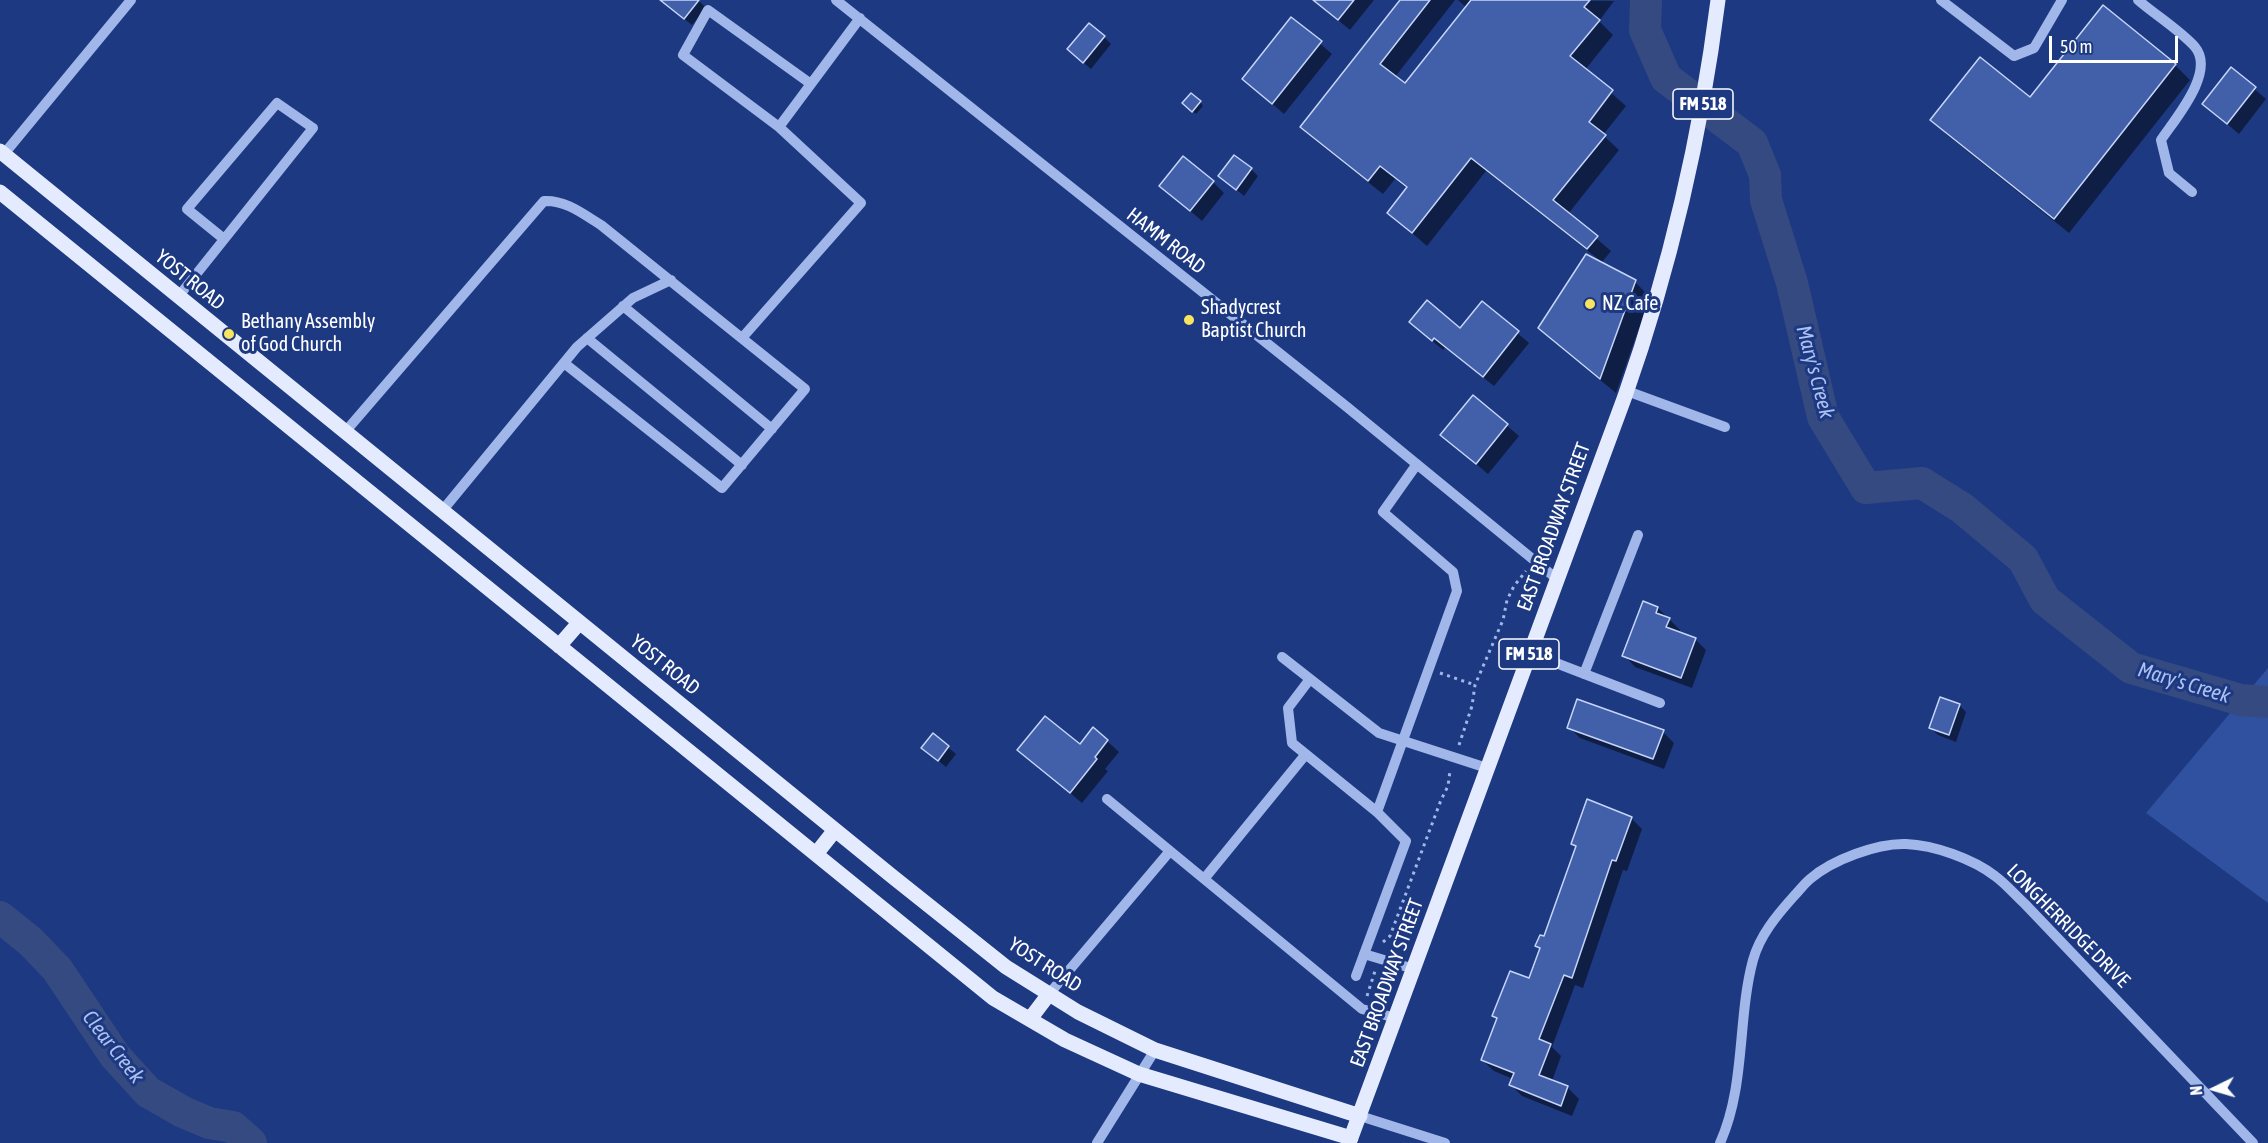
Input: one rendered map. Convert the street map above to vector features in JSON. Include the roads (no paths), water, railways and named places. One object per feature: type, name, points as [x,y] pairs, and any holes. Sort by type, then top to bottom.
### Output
[{"type":"main road","name":"EAST BROADWAY STREET","points":[[1350,1140],[1627,391],[1660,288],[1693,159],[1718,0]]},
{"type":"main road","name":"YOST ROAD","points":[[1,155],[1006,967],[1078,1012],[1155,1050],[1360,1116]]},
{"type":"main road","points":[[0,192],[993,998],[1065,1040],[1138,1074],[1350,1140]]},
{"type":"main road","points":[[560,646],[579,623]]},
{"type":"main road","points":[[816,854],[835,830]]},
{"type":"main road","points":[[1030,1019],[1049,994]]},
{"type":"street","points":[[1,155],[131,0]]},
{"type":"street","name":"HAMM ROAD","points":[[836,0],[1417,464],[1557,579]]},
{"type":"street","points":[[1941,0],[2014,56],[2034,48],[2062,0]]},
{"type":"street","points":[[2138,0],[2196,48],[2202,69],[2194,91],[2161,140],[2169,173],[2192,192]]},
{"type":"street","points":[[742,338],[861,203],[778,128],[683,55],[707,5],[811,84]]},
{"type":"street","points":[[778,128],[860,18]]},
{"type":"street","points":[[178,297],[314,128],[277,103],[187,209],[224,239]]},
{"type":"street","points":[[345,432],[544,201],[555,201],[567,205],[601,225],[805,389],[723,488],[564,363]]},
{"type":"street","points":[[442,511],[587,338],[633,298],[671,280]]},
{"type":"street","points":[[623,306],[772,429]]},
{"type":"street","points":[[587,338],[742,465]]},
{"type":"street","points":[[1627,391],[1725,427]]},
{"type":"street","points":[[1377,812],[1457,591],[1453,572],[1383,512],[1417,464]]},
{"type":"street","points":[[1584,674],[1638,535]]},
{"type":"street","points":[[1530,653],[1660,703]]},
{"type":"street","points":[[1282,657],[1379,733],[1488,768]]},
{"type":"street","points":[[1310,679],[1288,708],[1292,743],[1377,812],[1406,841],[1356,976]]},
{"type":"street","points":[[1204,879],[1306,754]]},
{"type":"street","points":[[1107,799],[1362,1009],[1396,1018]]},
{"type":"street","name":"LONGHERRIDGE DRIVE","points":[[1720,1143],[1728,1127],[1736,1087],[1753,959],[1771,922],[1810,879],[1840,860],[1880,848],[1906,844],[1943,851],[1967,860],[1995,876],[2025,904],[2253,1143]]},
{"type":"street","points":[[1049,994],[1170,851]]},
{"type":"street","points":[[1364,954],[1414,969]]},
{"type":"street","points":[[1097,1143],[1155,1050]]},
{"type":"street","points":[[1360,1116],[1440,1142]]},
{"type":"waterway","name":"Mary's Creek","points":[[1646,0],[1645,30],[1666,78],[1752,143],[1765,175],[1766,200],[1792,283],[1823,417],[1866,488],[1922,483],[1962,508],[2023,559],[2045,600],[2131,668],[2241,700],[2268,702]]},
{"type":"waterway","name":"Clear Creek","points":[[0,917],[30,941],[57,969],[115,1056],[148,1092],[183,1112],[209,1123],[233,1127],[251,1143]]},
{"type":"place","name":"NZ Cafe","points":[[1590,304]]},
{"type":"place","name":"Shadycrest Baptist Church","points":[[1189,320]]},
{"type":"place","name":"Bethany Assembly of God Church","points":[[229,334]]}]
